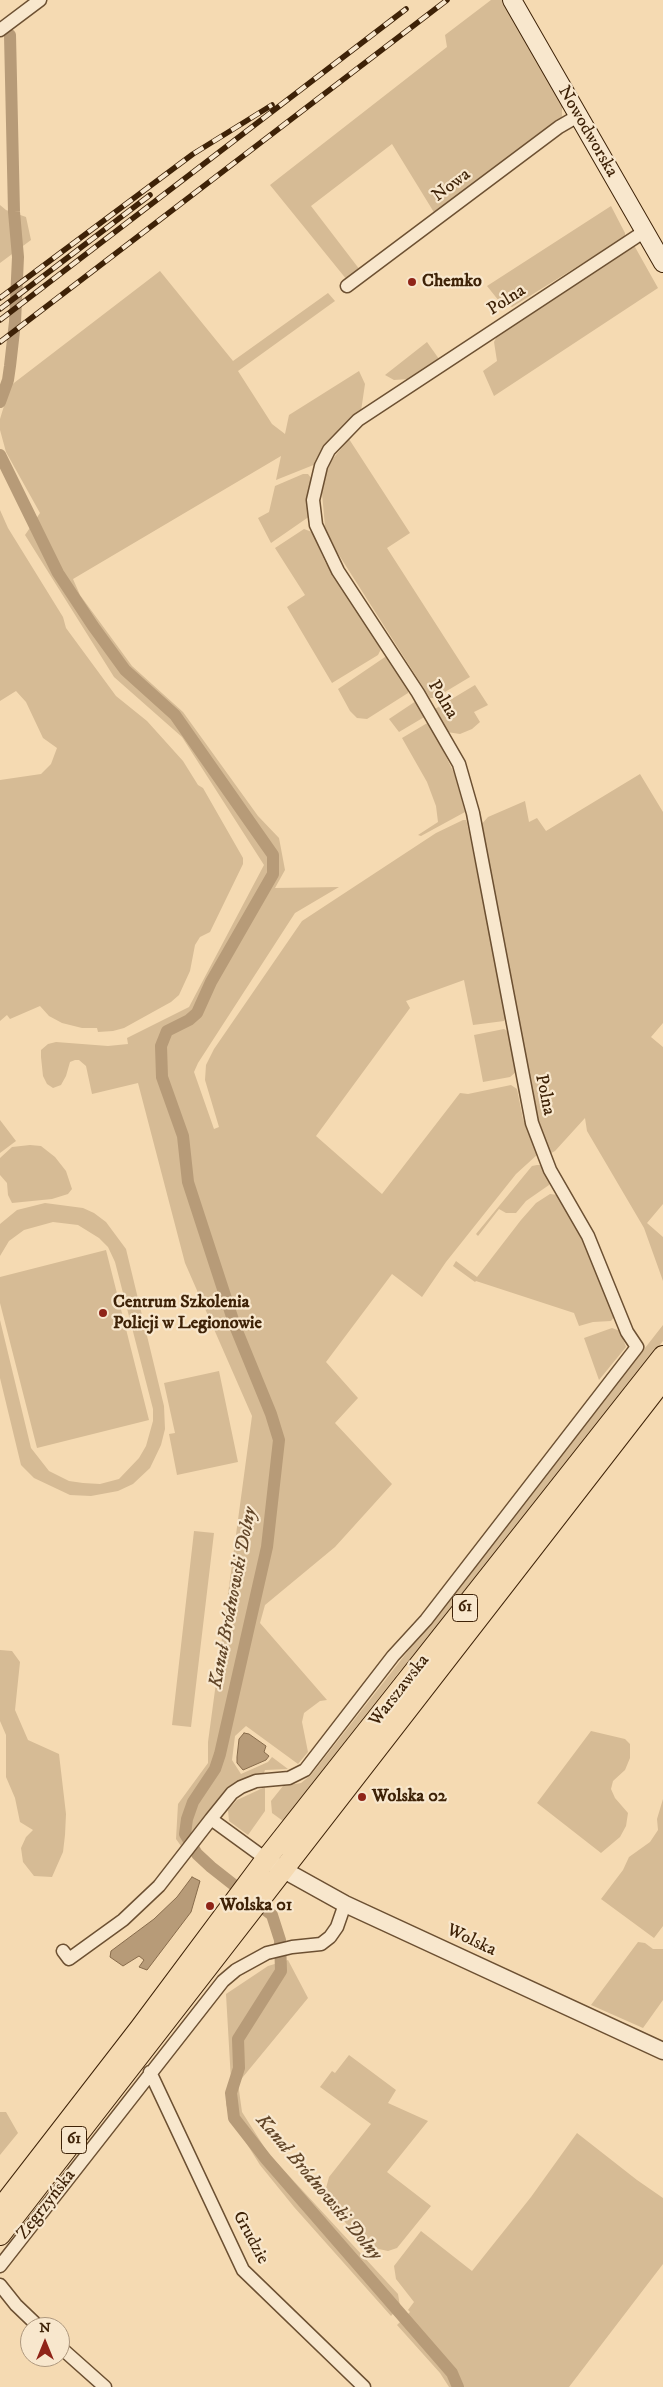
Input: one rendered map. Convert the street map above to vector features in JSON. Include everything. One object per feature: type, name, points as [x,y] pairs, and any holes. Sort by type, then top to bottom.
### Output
[{"type":"main road","name":"Nowodworska","points":[[512,0],[663,263]]},
{"type":"main road","name":"Warszawska","points":[[239,1911],[250,1880],[266,1859],[663,1356]]},
{"type":"main road","name":"Warszawska","points":[[144,2036],[239,1911],[268,1890],[284,1872],[663,1380]]},
{"type":"main road","name":"Zegrzyńska","points":[[0,2209],[144,2036]]},
{"type":"main road","name":"Zegrzyńska","points":[[0,2236],[144,2036]]},
{"type":"street","points":[[0,30],[40,0]]},
{"type":"street","name":"Nowa","points":[[347,286],[559,127],[578,116]]},
{"type":"street","name":"Polna","points":[[211,1819],[228,1798],[241,1787],[256,1780],[289,1778],[305,1770],[393,1656],[426,1620],[637,1347],[627,1332],[588,1236],[550,1170],[532,1123],[473,813],[459,764],[418,693],[338,571],[316,525],[313,500],[316,482],[329,450],[358,420],[645,231]]},
{"type":"street","points":[[66,1955],[123,1920],[159,1886],[211,1819],[266,1859]]},
{"type":"street","name":"Wolska","points":[[266,1859],[284,1872],[345,1904],[663,2051]]},
{"type":"street","points":[[150,2072],[223,1981],[236,1970],[267,1953],[292,1947],[315,1946],[330,1937],[337,1928],[345,1904]]},
{"type":"street","name":"Zegrzyńska","points":[[0,2266],[150,2072]]},
{"type":"street","name":"Grudzie","points":[[150,2072],[156,2079],[243,2270],[364,2387]]},
{"type":"street","points":[[0,2285],[29,2317]]},
{"type":"street","points":[[70,2356],[104,2387]]},
{"type":"shaded area","points":[[491,0],[502,0],[558,94],[562,106],[562,120],[435,214],[392,144],[311,206],[360,270],[347,280],[270,185],[447,47],[445,35]]},
{"type":"shaded area","points":[[0,205],[6,210],[26,217],[31,240],[0,263]]},
{"type":"shaded area","points":[[611,206],[625,233],[625,237],[512,307],[499,301],[487,286]]},
{"type":"shaded area","points":[[632,247],[635,247],[658,288],[494,396],[483,371],[497,361],[494,342],[498,334]]},
{"type":"shaded area","points":[[160,271],[233,361],[328,293],[335,301],[238,371],[272,424],[285,434],[289,415],[359,371],[365,384],[361,411],[316,464],[276,480],[281,456],[73,579],[80,595],[132,666],[183,712],[258,816],[279,838],[285,870],[275,888],[339,887],[295,913],[198,1063],[194,1072],[214,1129],[219,1127],[205,1080],[206,1065],[214,1049],[302,921],[436,833],[466,820],[506,1016],[504,1021],[473,1025],[464,980],[406,1001],[410,1008],[316,1136],[382,1194],[460,1093],[468,1094],[511,1085],[517,1089],[523,1119],[538,1154],[516,1174],[446,1262],[422,1297],[392,1274],[326,1362],[358,1398],[335,1423],[392,1484],[335,1547],[265,1605],[260,1623],[327,1700],[320,1701],[304,1713],[302,1722],[308,1752],[298,1764],[246,1726],[235,1736],[232,1760],[241,1774],[268,1762],[272,1757],[288,1769],[265,1770],[264,1773],[239,1781],[227,1789],[181,1846],[176,1839],[178,1804],[208,1763],[208,1742],[252,1416],[185,1263],[138,1083],[92,1094],[86,1066],[79,1060],[75,1060],[70,1062],[61,1085],[53,1088],[47,1084],[43,1076],[41,1050],[48,1044],[56,1042],[108,1046],[128,1044],[127,1038],[189,1007],[264,865],[182,737],[114,677],[25,535],[40,513],[6,452],[0,430],[0,419],[10,386]]},
{"type":"shaded area","points":[[427,342],[439,359],[408,379],[394,380],[385,375]]},
{"type":"shaded area","points":[[349,439],[410,533],[387,548],[470,677],[435,698],[430,698],[337,552],[325,527],[322,493],[326,474],[331,461]]},
{"type":"shaded area","points":[[303,474],[308,474],[311,478],[310,516],[271,543],[258,518],[269,512],[275,486]]},
{"type":"shaded area","points":[[0,510],[8,528],[63,617],[66,628],[116,696],[147,721],[183,761],[198,785],[203,788],[243,858],[243,864],[210,932],[200,937],[195,945],[190,971],[179,995],[171,1002],[124,1028],[113,1031],[98,1032],[97,1028],[82,1028],[62,1023],[49,1016],[40,1006],[10,1019],[7,1015],[0,1021],[0,780],[41,774],[51,764],[57,748],[43,738],[26,702],[16,691],[0,701]]},
{"type":"shaded area","points":[[304,529],[312,532],[325,562],[381,649],[378,655],[332,683],[287,607],[305,595],[275,548]]},
{"type":"shaded area","points":[[387,657],[408,689],[408,693],[367,719],[357,718],[350,711],[338,689]]},
{"type":"shaded area","points":[[475,685],[488,705],[474,712],[480,722],[472,729],[460,734],[447,732],[435,709]]},
{"type":"shaded area","points":[[416,701],[426,716],[399,732],[389,719]]},
{"type":"shaded area","points":[[429,722],[454,773],[465,812],[421,836],[418,835],[438,822],[436,806],[427,782],[402,738]]},
{"type":"shaded area","points":[[640,774],[663,812],[663,1023],[651,1037],[663,1047],[663,1204],[647,1223],[663,1237],[663,1281],[644,1228],[587,1131],[585,1118],[555,1151],[549,1154],[537,1118],[480,826],[488,817],[525,801],[529,822],[537,818],[546,831]]},
{"type":"shaded area","points":[[504,1029],[509,1032],[516,1072],[510,1077],[483,1082],[474,1035]]},
{"type":"shaded area","points":[[0,1120],[16,1141],[0,1153]]},
{"type":"shaded area","points":[[41,1146],[55,1157],[66,1171],[72,1189],[68,1194],[52,1199],[12,1203],[8,1195],[7,1183],[0,1175],[0,1158],[12,1147]]},
{"type":"shaded area","points":[[543,1165],[550,1181],[549,1185],[526,1201],[516,1213],[506,1213],[499,1209],[478,1236],[476,1234],[532,1166]]},
{"type":"shaded area","points":[[550,1194],[558,1195],[589,1247],[614,1317],[611,1321],[593,1322],[579,1326],[574,1313],[475,1282],[453,1266],[456,1261],[477,1277],[521,1220],[536,1203]]},
{"type":"shaded area","points":[[45,1203],[83,1208],[94,1213],[106,1222],[126,1249],[164,1406],[165,1429],[161,1445],[150,1468],[133,1484],[118,1491],[91,1496],[70,1495],[34,1478],[21,1465],[0,1378],[0,1320],[31,1448],[49,1471],[69,1481],[83,1483],[100,1484],[119,1479],[139,1458],[146,1446],[153,1421],[153,1409],[115,1262],[108,1247],[99,1238],[78,1225],[53,1222],[24,1230],[9,1241],[0,1256],[0,1224],[17,1210]]},
{"type":"shaded area","points":[[106,1250],[149,1420],[37,1448],[0,1303],[0,1277]]},
{"type":"shaded area","points":[[663,1325],[663,1341],[454,1608],[399,1672],[283,1821],[272,1813],[271,1801],[283,1786],[301,1783],[311,1775]]},
{"type":"shaded area","points":[[612,1328],[620,1331],[626,1347],[599,1380],[584,1338]]},
{"type":"shaded area","points":[[219,1371],[238,1462],[177,1475],[169,1434],[175,1433],[164,1383]]},
{"type":"shaded area","points":[[194,1531],[214,1533],[191,1727],[172,1725]]},
{"type":"shaded area","points":[[0,1650],[12,1651],[20,1662],[15,1710],[28,1740],[59,1754],[66,1814],[65,1835],[63,1852],[52,1877],[34,1876],[23,1862],[21,1848],[26,1837],[33,1830],[20,1822],[15,1798],[6,1777],[6,1735],[0,1721]]},
{"type":"shaded area","points":[[591,1731],[625,1739],[630,1744],[630,1758],[625,1770],[613,1781],[611,1789],[615,1798],[628,1813],[626,1826],[620,1837],[601,1853],[537,1803]]},
{"type":"shaded area","points":[[244,1733],[249,1734],[266,1746],[264,1752],[269,1756],[266,1760],[243,1770],[237,1763],[237,1757],[239,1739]]},
{"type":"shaded area","points":[[265,1787],[265,1811],[248,1835],[229,1821],[228,1810],[237,1800]]},
{"type":"shaded area","points":[[663,1799],[663,1926],[654,1938],[601,1899],[623,1870],[629,1857],[650,1842],[658,1830],[657,1819]]},
{"type":"shaded area","points":[[192,1877],[200,1881],[191,1912],[147,1970],[139,1967],[144,1960],[139,1956],[123,1966],[110,1957],[111,1951],[154,1919],[177,1897]]},
{"type":"shaded area","points":[[638,1942],[645,1943],[653,1949],[663,1949],[663,2000],[643,2028],[591,2005]]},
{"type":"shaded area","points":[[288,1960],[308,1998],[238,2083],[242,2112],[268,2153],[398,2294],[400,2306],[391,2316],[294,2207],[260,2165],[230,2117],[226,2104],[228,2083],[231,2081],[226,1994],[268,1966]]},
{"type":"shaded area","points":[[349,2055],[396,2090],[388,2103],[428,2121],[387,2172],[431,2206],[397,2248],[388,2251],[374,2248],[362,2241],[326,2201],[325,2192],[329,2177],[371,2124],[320,2087],[332,2071],[335,2073]]},
{"type":"shaded area","points":[[0,2112],[6,2112],[18,2133],[0,2155]]},
{"type":"shaded area","points":[[577,2133],[663,2198],[663,2264],[569,2387],[449,2387],[440,2373],[397,2325],[410,2312],[408,2310],[414,2302],[396,2279],[394,2266],[421,2231],[472,2271],[531,2197]]},
{"type":"waterway","name":"Kanał Bródnowski Dolny","points":[[0,402],[8,380],[10,366],[15,322],[18,257],[14,212],[10,35]]},
{"type":"waterway","name":"Kanał Bródnowski Dolny","points":[[0,455],[58,573],[93,626],[125,670],[175,715],[273,855],[273,874],[211,982],[197,1013],[189,1020],[167,1031],[161,1046],[162,1077],[183,1136],[188,1182],[235,1326],[271,1414],[279,1440],[267,1547],[220,1754],[215,1769],[193,1802],[187,1819],[185,1834],[197,1854],[272,1915],[280,1940],[281,1971],[238,2039],[239,2068],[231,2093],[234,2118],[266,2159],[452,2373],[458,2387]]},
{"type":"railway","points":[[0,342],[447,0]]},
{"type":"railway","points":[[0,320],[406,9]]},
{"type":"railway","points":[[0,298],[193,154],[272,105]]},
{"type":"railway","points":[[0,309],[150,195]]},
{"type":"place","name":"Chemko","points":[[412,282]]},
{"type":"place","name":"Centrum Szkolenia Policji w Legionowie","points":[[103,1313]]},
{"type":"place","name":"Wolska 02","points":[[362,1797]]},
{"type":"place","name":"Wolska 01","points":[[210,1906]]}]
